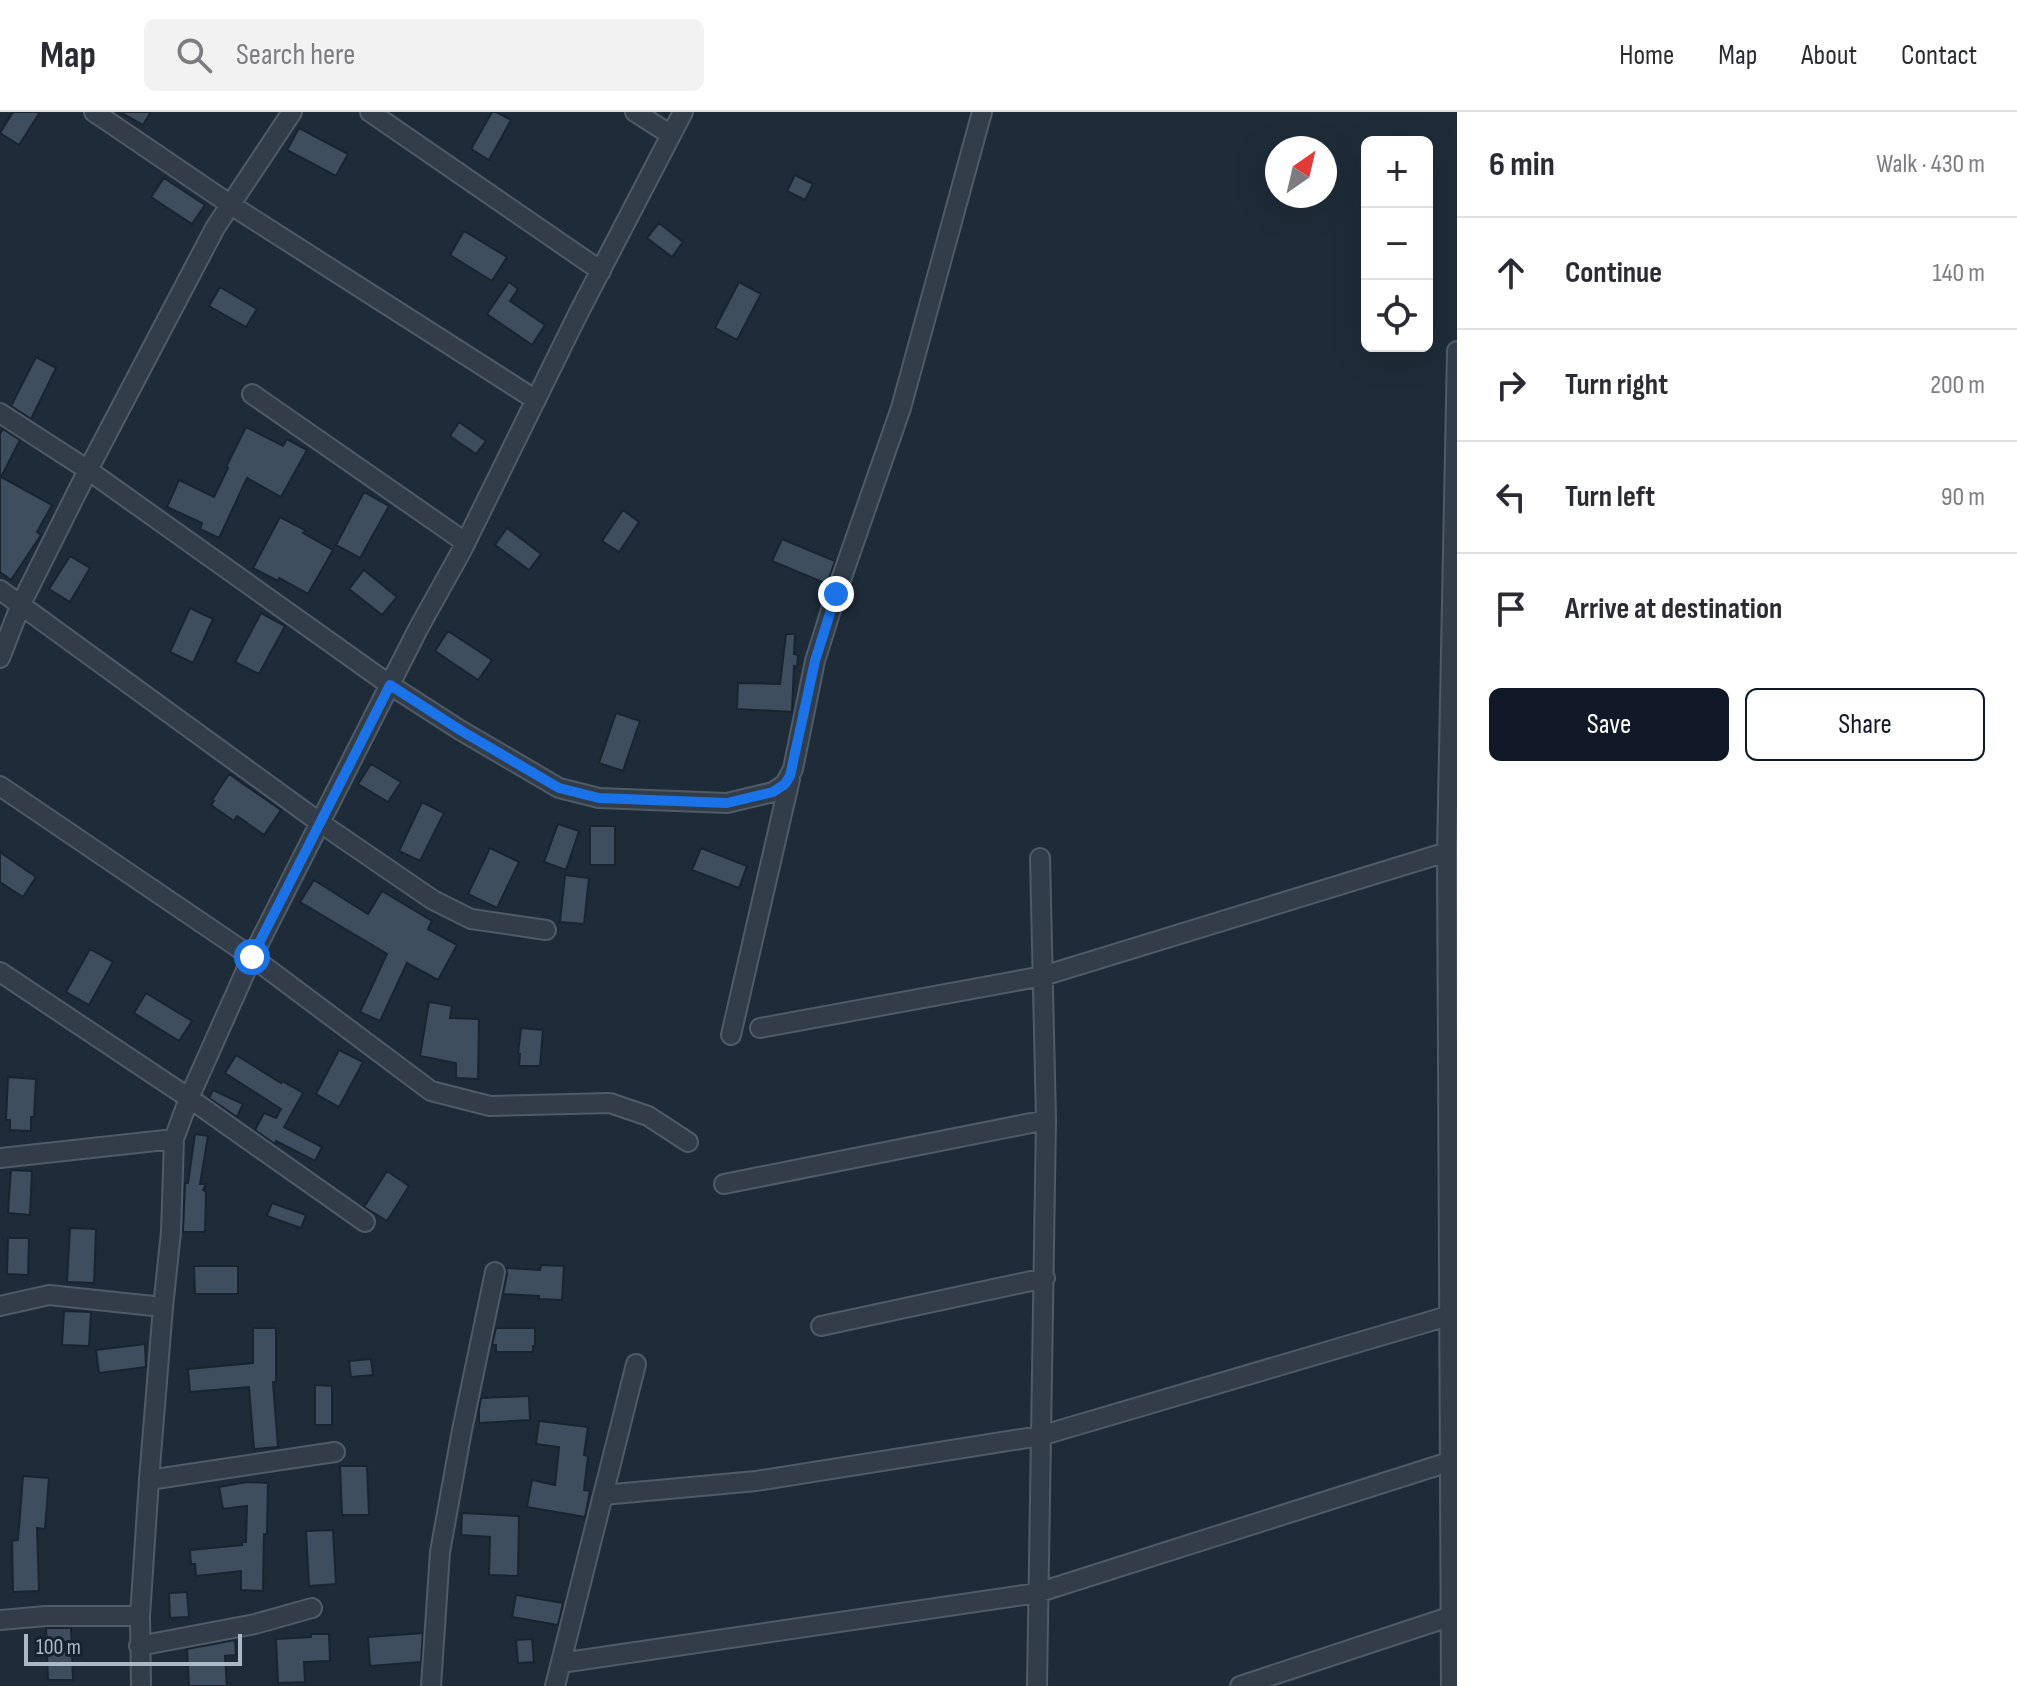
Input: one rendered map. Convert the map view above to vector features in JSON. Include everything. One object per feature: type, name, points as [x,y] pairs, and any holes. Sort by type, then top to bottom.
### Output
[{"type":"street","points":[[94,112],[231,205],[536,400]]},
{"type":"street","points":[[0,658],[21,604],[88,470],[215,228],[292,112]]},
{"type":"street","points":[[370,112],[601,271]]},
{"type":"street","points":[[635,112],[671,135]]},
{"type":"street","points":[[141,1686],[140,1616],[171,1232],[174,1139],[252,957],[683,112]]},
{"type":"street","points":[[731,1035],[815,661],[901,408],[982,112]]},
{"type":"street","points":[[1451,1686],[1449,1617],[1453,1564],[1448,1316],[1452,1213],[1447,852],[1457,351]]},
{"type":"street","points":[[252,394],[465,542]]},
{"type":"street","points":[[0,413],[88,470],[390,685],[559,788],[599,798],[727,803],[773,792],[790,776]]},
{"type":"street","points":[[0,590],[319,822],[433,900],[471,919],[546,930]]},
{"type":"street","points":[[0,786],[252,957],[431,1091],[490,1106],[610,1103],[648,1116],[688,1142]]},
{"type":"street","points":[[760,1028],[1043,976],[1447,852]]},
{"type":"street","points":[[1037,1686],[1046,1120],[1040,858]]},
{"type":"street","points":[[0,972],[189,1098],[365,1222]]},
{"type":"street","points":[[724,1184],[1046,1120]]},
{"type":"street","points":[[0,1158],[174,1139]]},
{"type":"street","points":[[431,1686],[440,1552],[495,1272]]},
{"type":"street","points":[[821,1326],[1045,1278]]},
{"type":"street","points":[[0,1306],[49,1295],[163,1307]]},
{"type":"street","points":[[603,1495],[756,1481],[1040,1436],[1448,1316]]},
{"type":"street","points":[[555,1686],[636,1364]]},
{"type":"street","points":[[149,1480],[335,1452]]},
{"type":"street","points":[[561,1663],[1037,1593],[1449,1462]]},
{"type":"street","points":[[139,1646],[255,1624],[312,1608]]},
{"type":"street","points":[[0,1620],[46,1616],[140,1616]]},
{"type":"street","points":[[1240,1686],[1449,1617]]},
{"type":"building","points":[[13,112],[40,112],[19,145],[0,133]]},
{"type":"building","points":[[120,112],[151,112],[143,125]]},
{"type":"building","points":[[492,112],[511,120],[489,160],[471,149]]},
{"type":"building","points":[[299,128],[348,154],[336,176],[287,150]]},
{"type":"building","points":[[795,175],[813,184],[805,200],[787,191]]},
{"type":"building","points":[[164,178],[205,205],[192,224],[151,197]]},
{"type":"building","points":[[659,223],[683,242],[672,257],[647,238]]},
{"type":"building","points":[[464,231],[507,257],[492,281],[450,255]]},
{"type":"building","points":[[509,282],[518,289],[510,301],[545,325],[532,345],[487,314]]},
{"type":"building","points":[[739,282],[761,294],[737,340],[715,328]]},
{"type":"building","points":[[220,287],[257,309],[246,327],[209,306]]},
{"type":"building","points":[[36,357],[56,368],[31,419],[11,406]]},
{"type":"building","points":[[459,422],[486,441],[476,454],[450,436]]},
{"type":"building","points":[[246,427],[283,446],[287,439],[307,450],[281,497],[247,478],[219,538],[200,529],[202,523],[167,507],[179,480],[214,497]]},
{"type":"building","points":[[3,429],[20,440],[1,477],[52,505],[37,532],[41,535],[11,580],[0,572],[0,434]]},
{"type":"building","points":[[364,492],[389,506],[360,558],[336,545]]},
{"type":"building","points":[[623,510],[639,522],[619,552],[602,541]]},
{"type":"building","points":[[280,517],[333,550],[308,594],[253,568]]},
{"type":"building","points":[[507,528],[541,554],[529,570],[495,545]]},
{"type":"building","points":[[782,539],[835,561],[827,584],[772,561]]},
{"type":"building","points":[[70,556],[90,568],[70,602],[49,589]]},
{"type":"building","points":[[364,570],[397,597],[382,615],[349,589]]},
{"type":"building","points":[[190,608],[213,619],[193,663],[170,652]]},
{"type":"building","points":[[261,613],[285,626],[259,674],[235,662]]},
{"type":"building","points":[[448,631],[492,660],[478,680],[435,651]]},
{"type":"building","points":[[786,634],[795,634],[794,654],[798,655],[797,667],[794,666],[792,712],[737,709],[738,683],[780,684]]},
{"type":"building","points":[[616,713],[640,721],[623,771],[599,763]]},
{"type":"building","points":[[371,764],[401,782],[388,802],[358,784]]},
{"type":"building","points":[[229,774],[281,810],[264,835],[237,816],[234,821],[211,805]]},
{"type":"building","points":[[422,802],[444,813],[420,861],[399,851]]},
{"type":"building","points":[[558,824],[579,831],[566,870],[544,862]]},
{"type":"building","points":[[590,826],[615,826],[615,865],[590,865]]},
{"type":"building","points":[[490,848],[519,862],[497,908],[468,894]]},
{"type":"building","points":[[701,848],[747,866],[739,888],[692,870]]},
{"type":"building","points":[[0,852],[36,877],[23,897],[0,882]]},
{"type":"building","points":[[565,875],[589,878],[584,924],[560,922]]},
{"type":"building","points":[[314,880],[368,914],[382,891],[432,921],[428,929],[457,945],[438,980],[407,963],[380,1021],[360,1012],[387,954],[300,902]]},
{"type":"building","points":[[90,949],[113,962],[89,1005],[66,992]]},
{"type":"building","points":[[146,993],[192,1021],[179,1041],[134,1013]]},
{"type":"building","points":[[429,1002],[452,1006],[450,1018],[479,1019],[478,1079],[456,1078],[456,1063],[420,1056]]},
{"type":"building","points":[[521,1028],[543,1030],[540,1066],[519,1066]]},
{"type":"building","points":[[339,1050],[363,1062],[339,1107],[316,1094]]},
{"type":"building","points":[[236,1055],[303,1093],[284,1127],[322,1147],[315,1161],[276,1141],[275,1144],[255,1130],[264,1113],[276,1118],[281,1109],[225,1073]]},
{"type":"building","points":[[8,1077],[36,1079],[31,1131],[10,1130],[10,1120],[6,1120]]},
{"type":"building","points":[[213,1090],[243,1104],[237,1117],[209,1098]]},
{"type":"building","points":[[195,1134],[208,1136],[200,1184],[206,1184],[203,1190],[206,1192],[205,1232],[183,1232],[185,1183],[188,1183]]},
{"type":"building","points":[[11,1170],[32,1171],[30,1215],[8,1213]]},
{"type":"building","points":[[387,1171],[409,1186],[387,1221],[364,1207]]},
{"type":"building","points":[[272,1203],[306,1215],[301,1228],[267,1216]]},
{"type":"building","points":[[70,1228],[96,1229],[94,1283],[67,1282]]},
{"type":"building","points":[[8,1238],[29,1238],[28,1275],[7,1274]]},
{"type":"building","points":[[541,1265],[564,1266],[562,1300],[503,1294],[506,1268],[540,1270]]},
{"type":"building","points":[[194,1266],[238,1266],[238,1294],[195,1294]]},
{"type":"building","points":[[64,1311],[91,1312],[89,1346],[62,1345]]},
{"type":"building","points":[[253,1328],[276,1328],[276,1382],[273,1382],[278,1447],[254,1449],[249,1387],[190,1392],[188,1369],[253,1363]]},
{"type":"building","points":[[496,1328],[535,1328],[533,1352],[496,1352],[496,1345],[492,1345]]},
{"type":"building","points":[[145,1344],[146,1367],[99,1373],[96,1350]]},
{"type":"building","points":[[371,1359],[373,1375],[351,1377],[349,1361]]},
{"type":"building","points":[[315,1385],[332,1386],[332,1425],[315,1425]]},
{"type":"building","points":[[529,1396],[530,1420],[479,1423],[481,1398]]},
{"type":"building","points":[[539,1421],[588,1427],[584,1490],[590,1491],[585,1517],[527,1507],[532,1480],[555,1485],[559,1447],[536,1444]]},
{"type":"building","points":[[340,1466],[367,1466],[369,1515],[342,1515]]},
{"type":"building","points":[[23,1476],[49,1478],[45,1529],[37,1528],[39,1591],[13,1592],[12,1541],[18,1540]]},
{"type":"building","points":[[247,1482],[268,1483],[263,1591],[241,1590],[241,1571],[196,1576],[195,1564],[191,1564],[190,1550],[242,1545],[246,1542],[247,1506],[223,1509],[219,1487]]},
{"type":"building","points":[[462,1513],[519,1516],[518,1576],[489,1575],[490,1537],[461,1535]]},
{"type":"building","points":[[333,1530],[336,1584],[309,1586],[306,1531]]},
{"type":"building","points":[[187,1592],[189,1617],[170,1618],[169,1593]]},
{"type":"building","points":[[516,1595],[563,1603],[558,1625],[512,1617]]},
{"type":"building","points":[[46,1628],[71,1628],[73,1680],[48,1680]]},
{"type":"building","points":[[423,1633],[421,1662],[370,1666],[368,1637]]},
{"type":"building","points":[[311,1634],[329,1634],[330,1661],[304,1662],[305,1682],[278,1683],[276,1639],[311,1637]]},
{"type":"building","points":[[532,1639],[534,1662],[518,1663],[516,1640]]},
{"type":"building","points":[[235,1640],[236,1655],[225,1656],[227,1686],[189,1686],[187,1649]]},
{"type":"route","points":[[252,957],[390,685],[559,788],[599,798],[727,803],[773,792],[790,776],[815,661],[836,594]]}]
